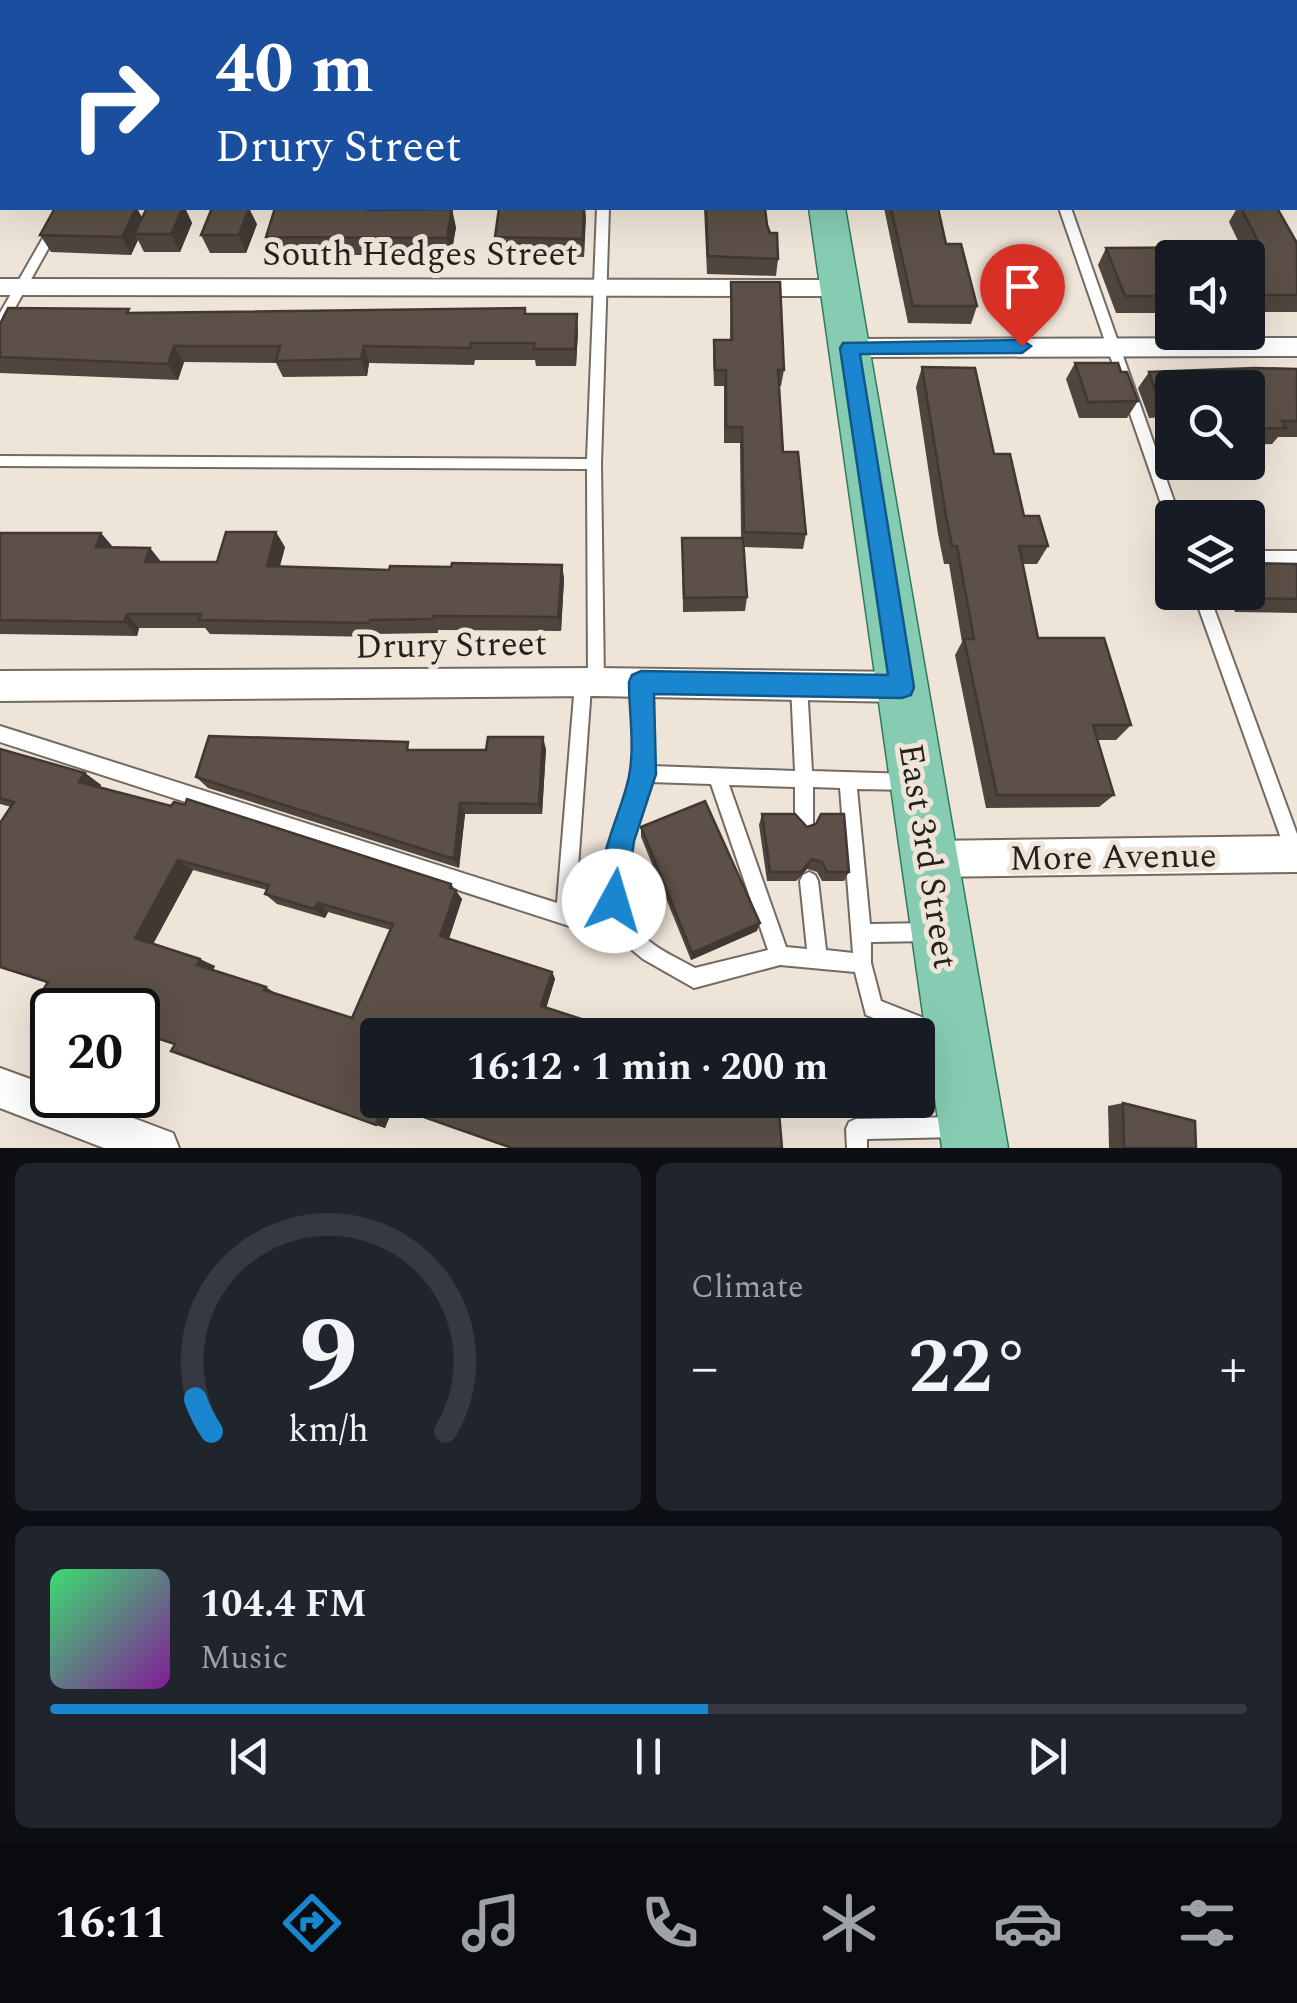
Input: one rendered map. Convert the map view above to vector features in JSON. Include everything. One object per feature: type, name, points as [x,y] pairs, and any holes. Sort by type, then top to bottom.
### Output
[{"type":"main road","name":"East 3rd Street","points":[[826,210],[974,1138]]},
{"type":"street","name":"South Hedges Street","points":[[10,286],[839,288]]},
{"type":"street","points":[[850,348],[1297,347]]},
{"type":"street","name":"Drury Street","points":[[0,686],[641,682],[902,687]]},
{"type":"street","name":"More Avenue","points":[[930,859],[1296,855]]},
{"type":"street","points":[[0,1088],[158,1148]]},
{"type":"lane","points":[[0,324],[10,286],[64,210]]},
{"type":"lane","points":[[565,916],[589,682],[603,210]]},
{"type":"lane","points":[[1066,210],[1167,500]]},
{"type":"lane","points":[[0,461],[594,464]]},
{"type":"lane","points":[[1265,557],[1297,557]]},
{"type":"lane","points":[[1207,610],[1296,855]]},
{"type":"lane","points":[[630,936],[614,901],[621,841],[643,774],[641,682]]},
{"type":"lane","points":[[799,685],[804,825]]},
{"type":"lane","points":[[0,734],[630,936],[694,978],[780,956],[817,956],[862,963]]},
{"type":"lane","points":[[643,774],[918,782]]},
{"type":"lane","points":[[718,779],[780,956]]},
{"type":"lane","points":[[848,781],[862,963],[873,1008],[959,1042]]},
{"type":"lane","points":[[809,881],[817,956]]},
{"type":"lane","points":[[862,933],[942,932]]},
{"type":"lane","points":[[857,1148],[856,1129],[974,1138]]},
{"type":"building","points":[[54,210],[135,210],[122,237],[40,235]]},
{"type":"building","points":[[146,210],[182,210],[171,234],[134,234]]},
{"type":"building","points":[[211,210],[248,210],[239,235],[201,235]]},
{"type":"building","points":[[274,210],[452,210],[447,238],[266,237]]},
{"type":"building","points":[[499,210],[584,210],[583,239],[495,237]]},
{"type":"building","points":[[706,210],[765,210],[770,233],[777,233],[778,259],[708,256]]},
{"type":"building","points":[[891,210],[938,210],[946,244],[961,244],[977,306],[913,306]]},
{"type":"building","points":[[1242,210],[1278,210],[1297,243],[1297,295],[1265,295],[1265,240],[1257,240]]},
{"type":"building","points":[[1106,248],[1155,248],[1155,296],[1125,296]]},
{"type":"building","points":[[731,282],[780,282],[784,370],[778,370],[783,452],[798,452],[806,534],[744,532],[742,427],[726,427],[726,370],[715,370],[714,340],[732,340]]},
{"type":"building","points":[[8,308],[129,309],[127,313],[525,308],[525,314],[577,314],[575,349],[534,349],[534,343],[471,343],[470,348],[364,346],[361,359],[276,361],[280,346],[174,346],[168,364],[0,357],[0,324]]},
{"type":"building","points":[[1075,363],[1118,363],[1121,372],[1127,372],[1138,401],[1088,402]]},
{"type":"building","points":[[922,367],[975,368],[994,454],[1010,454],[1024,516],[1039,516],[1048,546],[1019,546],[1038,638],[1104,638],[1131,725],[1093,725],[1114,795],[997,795],[964,639],[974,639],[957,546],[952,546],[946,516]]},
{"type":"building","points":[[1296,369],[1297,421],[1282,421],[1286,428],[1265,429],[1265,370],[1202,370]]},
{"type":"building","points":[[226,532],[276,532],[267,566],[389,570],[390,566],[451,567],[452,563],[562,565],[558,617],[433,616],[369,623],[199,620],[201,614],[127,614],[124,622],[0,620],[0,533],[101,533],[96,547],[150,548],[145,562],[217,562]]},
{"type":"building","points":[[682,538],[743,538],[747,597],[684,598]]},
{"type":"building","points":[[1265,563],[1297,564],[1297,599],[1265,598]]},
{"type":"building","points":[[209,736],[408,742],[407,750],[486,750],[488,737],[543,737],[539,804],[460,803],[454,859],[196,777]]},
{"type":"building","points":[[0,749],[85,773],[79,782],[171,806],[174,802],[185,805],[187,799],[451,884],[450,888],[456,890],[440,936],[552,972],[541,1006],[578,1018],[360,1018],[360,1118],[379,1118],[376,1125],[171,1051],[175,1044],[160,1039],[160,988],[44,988],[48,982],[0,967],[0,823],[14,802],[0,798]],"holes":[[[178,860],[269,885],[265,894],[314,909],[318,903],[393,924],[352,1018],[264,990],[266,987],[197,965],[200,959],[135,938]]]},
{"type":"building","points":[[705,801],[760,923],[692,953],[641,827]]},
{"type":"building","points":[[762,814],[795,814],[807,827],[816,824],[821,814],[844,814],[849,872],[827,872],[822,862],[812,859],[801,872],[770,872]]},
{"type":"building","points":[[1123,1103],[1195,1121],[1196,1148],[1124,1148]]},
{"type":"building","points":[[427,1118],[780,1118],[782,1148],[512,1148]]},
{"type":"route","points":[[614,901],[621,841],[643,774],[641,682],[902,687],[850,348],[1022,346]]}]
